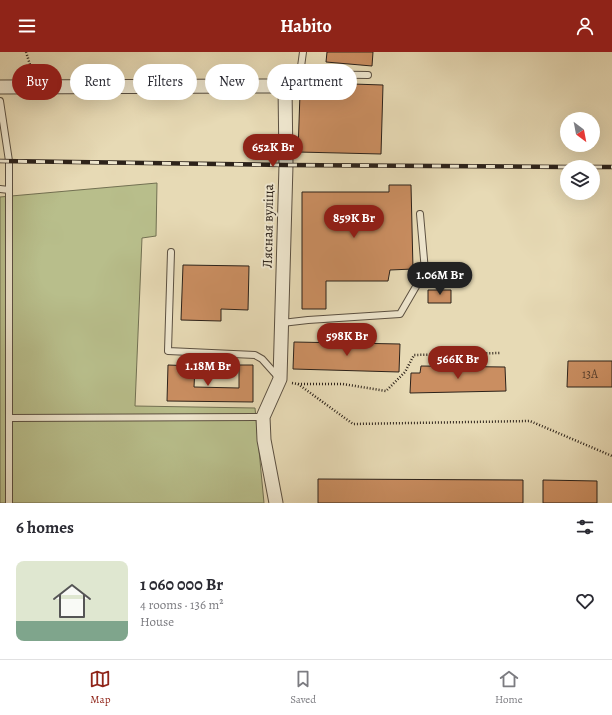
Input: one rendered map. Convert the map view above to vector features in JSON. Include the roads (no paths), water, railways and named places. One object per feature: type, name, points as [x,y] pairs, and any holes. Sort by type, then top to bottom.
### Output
[{"type":"street","points":[[0,87],[267,86]]},
{"type":"street","name":"Лясная вуліца","points":[[276,503],[264,440],[263,417],[280,379],[286,165],[285,100]]},
{"type":"lane","points":[[301,64],[303,52]]},
{"type":"lane","points":[[357,75],[368,75]]},
{"type":"lane","points":[[0,101],[9,161],[9,503]]},
{"type":"lane","points":[[0,189],[9,190]]},
{"type":"lane","points":[[282,323],[400,314],[425,271],[420,214]]},
{"type":"lane","points":[[171,252],[168,351],[255,355],[262,359],[280,379]]},
{"type":"lane","points":[[9,418],[263,417]]},
{"type":"railway","points":[[0,161],[560,167]]},
{"type":"railway","points":[[600,167],[612,167]]}]
